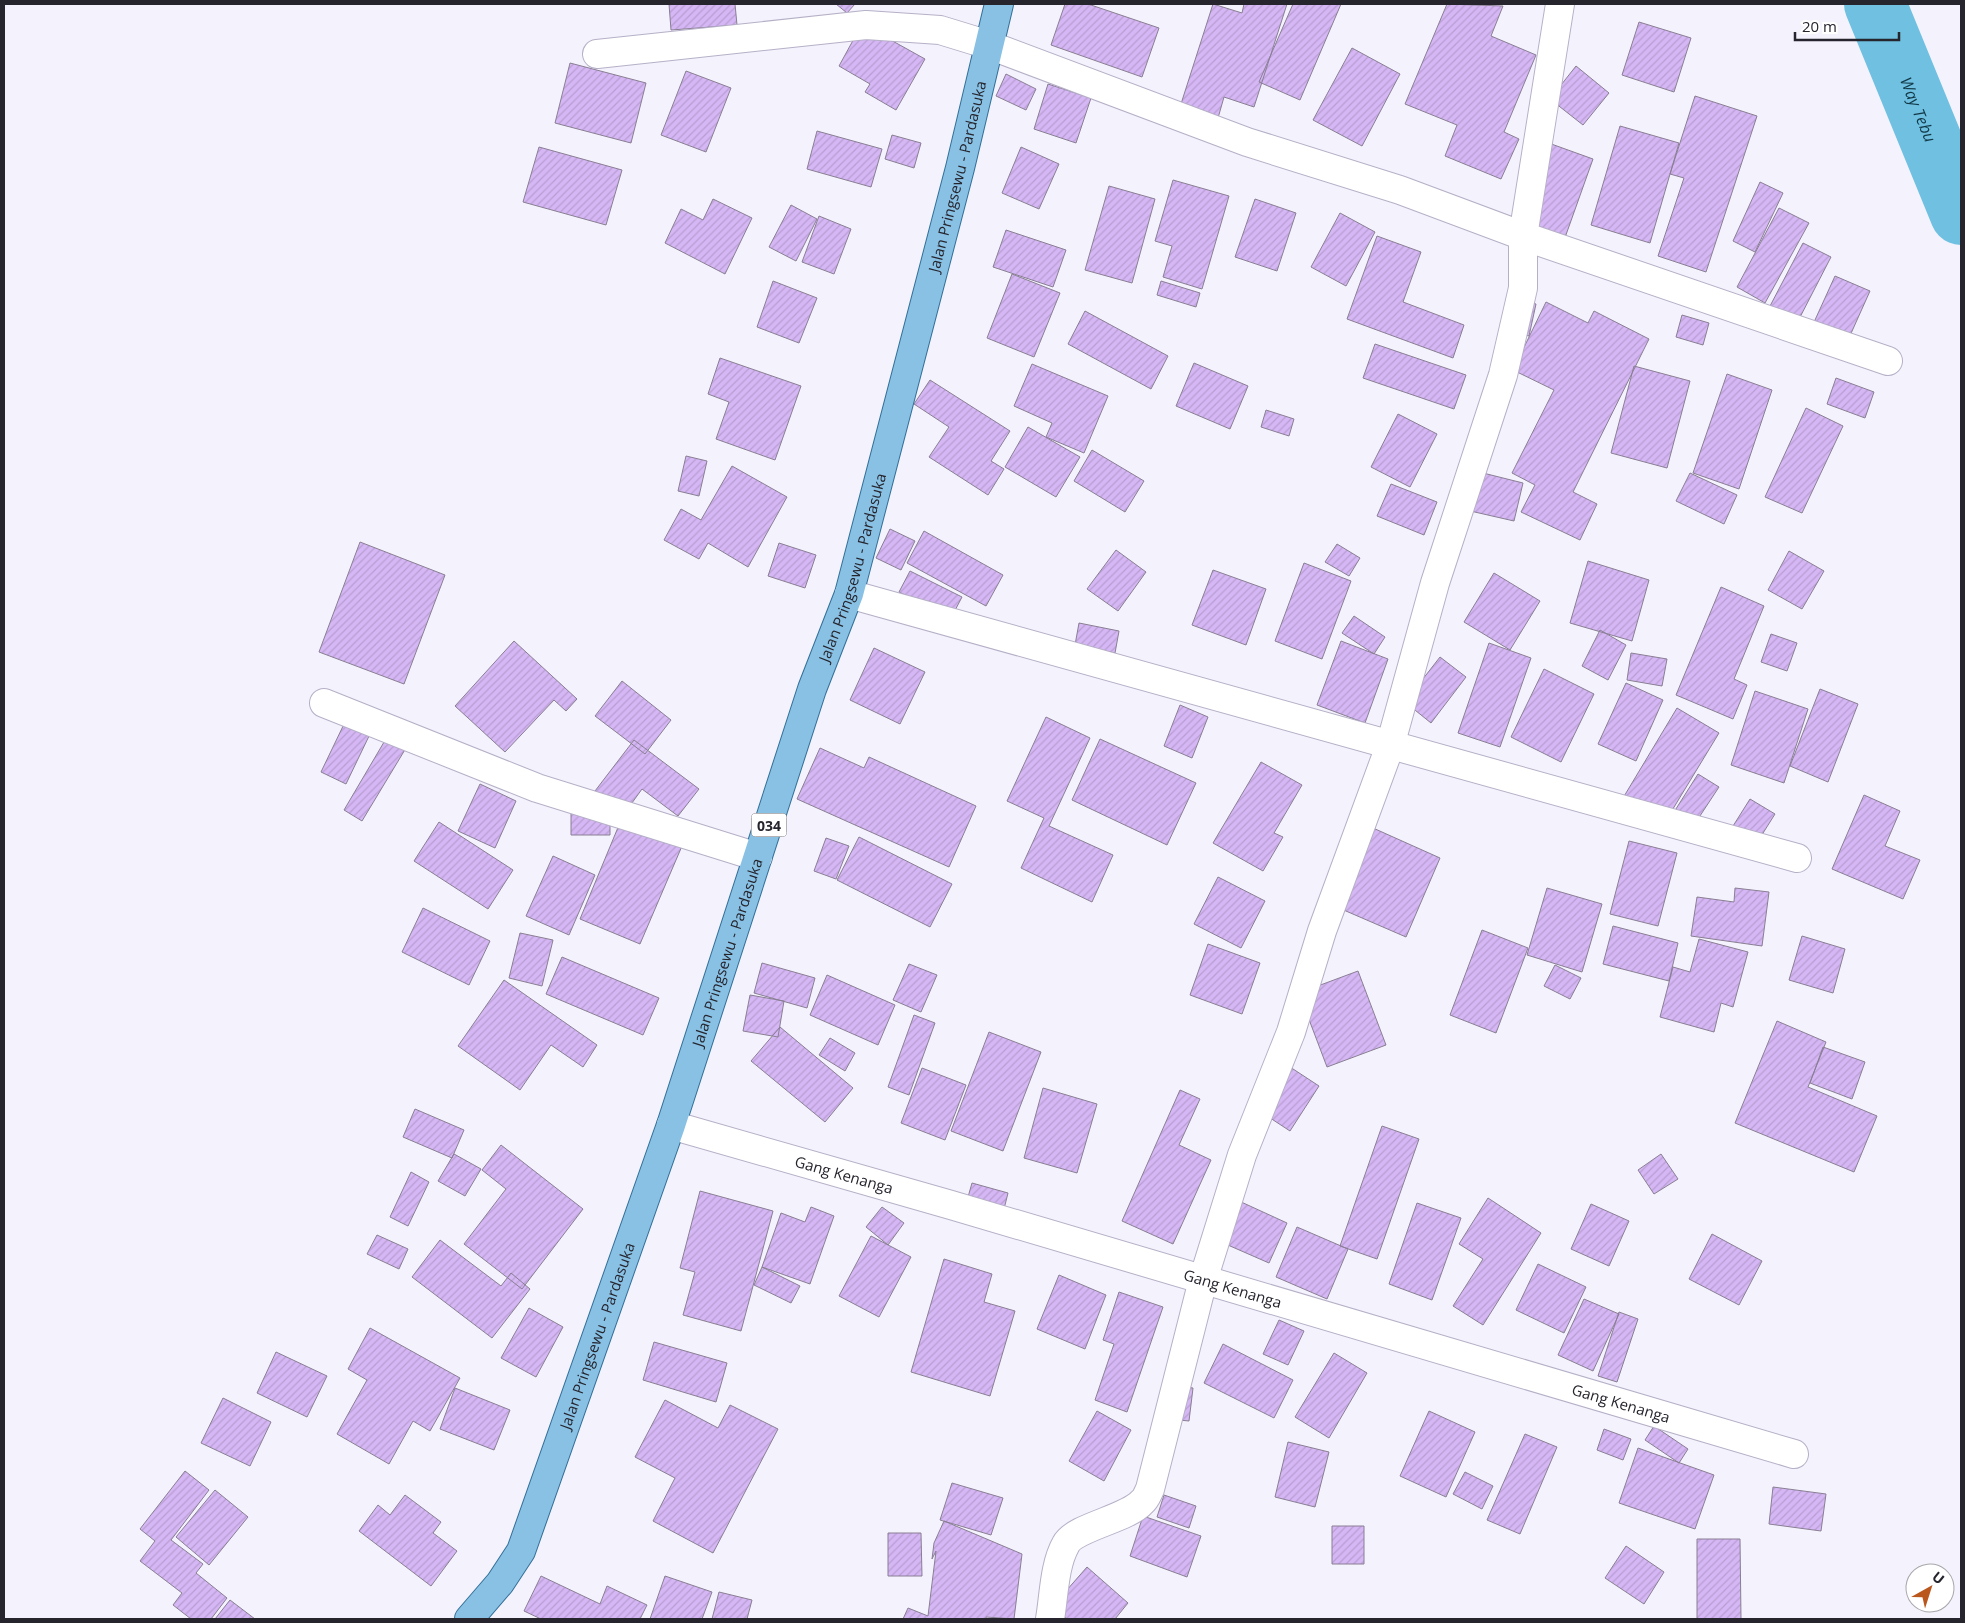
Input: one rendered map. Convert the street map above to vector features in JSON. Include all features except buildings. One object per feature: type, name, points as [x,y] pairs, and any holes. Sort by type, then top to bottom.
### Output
[{"type":"main road","name":"Jalan Pringsewu - Pardasuka","points":[[469,1619],[500,1583],[521,1551],[671,1125],[812,689],[849,594],[960,168],[999,4]]},
{"type":"street","points":[[1050,1619],[1060,1563],[1066,1543],[1078,1534],[1133,1510],[1143,1502],[1150,1489],[1203,1280],[1242,1155],[1291,1032],[1322,931],[1390,746],[1435,583],[1503,375],[1523,288],[1523,236],[1560,4]]},
{"type":"street","points":[[597,54],[866,25],[940,30],[989,45],[1247,142],[1400,190],[1523,236],[1888,361]]},
{"type":"street","points":[[849,594],[1796,858]]},
{"type":"street","points":[[324,703],[537,788],[758,857]]},
{"type":"street","name":"Gang Kenanga","points":[[671,1125],[951,1205],[1794,1454]]},
{"type":"waterway","name":"Way Tebu","points":[[1875,4],[1961,214]]}]
